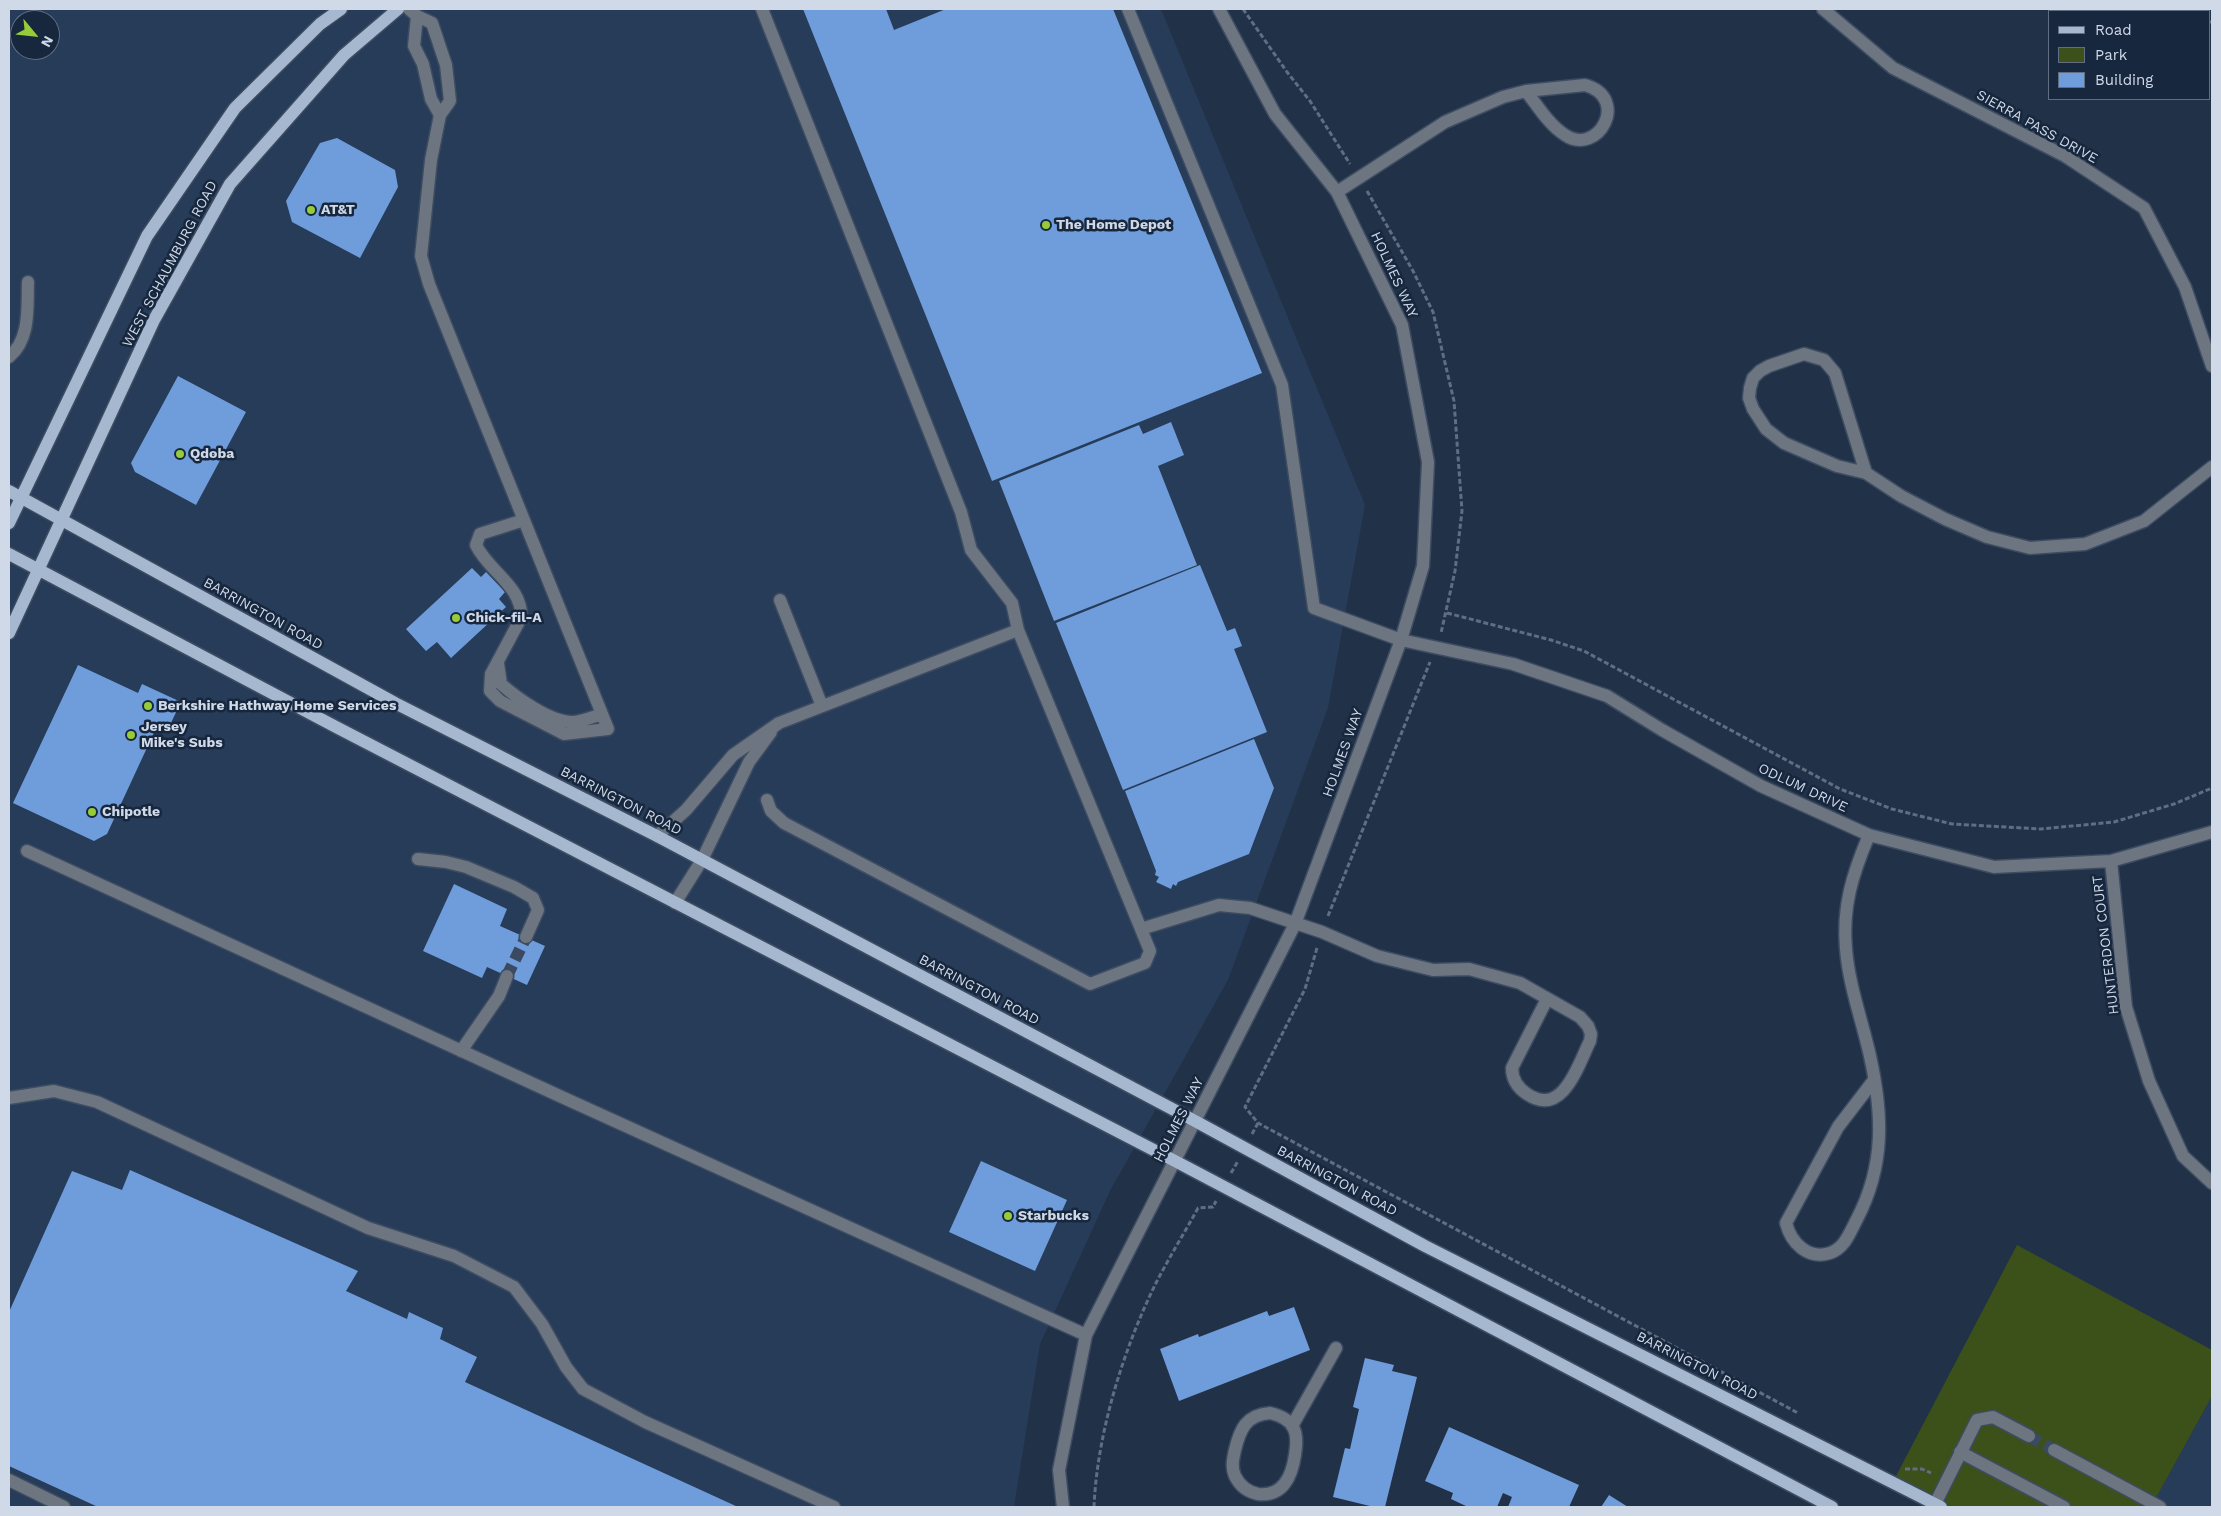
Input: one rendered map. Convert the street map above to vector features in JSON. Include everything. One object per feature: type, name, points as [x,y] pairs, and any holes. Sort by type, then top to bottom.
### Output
[{"type":"main road","name":"WEST SCHAUMBURG ROAD","points":[[9,523],[148,236],[235,108],[320,24],[341,9]]},
{"type":"main road","name":"WEST SCHAUMBURG ROAD","points":[[9,633],[154,320],[230,184],[344,55],[398,9]]},
{"type":"main road","name":"BARRINGTON ROAD","points":[[9,491],[395,703],[657,836],[1195,1121],[1425,1246],[1938,1506]]},
{"type":"main road","points":[[9,554],[675,903],[1175,1161],[1832,1507]]},
{"type":"street","points":[[762,9],[961,512],[971,550],[1012,603],[1018,630],[1150,951],[1145,963],[1090,984],[784,823],[770,811],[767,800]]},
{"type":"street","name":"ODLUM DRIVE","points":[[1128,9],[1282,385],[1314,608],[1400,640],[1513,664],[1608,696],[1662,730],[1761,786],[1869,835],[1994,866],[2111,861],[2212,832]]},
{"type":"street","name":"HOLMES WAY","points":[[1063,1507],[1059,1470],[1086,1335],[1295,924],[1400,640],[1423,566],[1428,462],[1402,325],[1337,192],[1274,114],[1219,9]]},
{"type":"street","name":"SIERRA PASS DRIVE","points":[[1823,9],[1893,68],[2066,156],[2144,208],[2185,287],[2212,366]]},
{"type":"street","points":[[413,12],[414,46],[423,64],[431,99],[440,116]]},
{"type":"street","points":[[413,12],[432,23],[446,66],[450,101],[440,116],[431,160],[421,256],[429,284],[524,520],[608,729],[564,734],[500,701],[490,691],[491,674],[521,618],[521,607],[518,596],[482,557],[476,545],[480,534],[524,520]]},
{"type":"street","points":[[1337,192],[1446,122],[1503,96],[1526,91],[1585,85],[1593,87],[1605,99],[1608,107],[1605,124],[1599,132],[1583,140],[1566,136],[1551,123],[1526,91]]},
{"type":"street","points":[[9,357],[23,338],[27,318],[28,282]]},
{"type":"street","points":[[1866,473],[1835,373],[1824,360],[1804,354],[1770,366],[1760,371],[1753,378],[1749,398],[1753,409],[1774,437],[1837,466],[1866,473],[1901,496],[1945,519],[1987,537],[2030,548],[2085,544],[2144,521],[2212,467]]},
{"type":"street","points":[[780,600],[822,706]]},
{"type":"street","points":[[657,836],[686,810],[733,755],[779,722],[1018,630]]},
{"type":"street","points":[[498,660],[501,684],[510,692],[556,720],[573,722],[602,714]]},
{"type":"street","points":[[675,903],[702,860],[749,762],[779,722]]},
{"type":"street","points":[[1869,835],[1852,875],[1845,914],[1846,948],[1852,987],[1874,1080],[1880,1127],[1878,1162],[1869,1196],[1845,1241],[1837,1251],[1824,1255],[1808,1252],[1795,1245],[1786,1223],[1838,1127],[1874,1080]]},
{"type":"street","points":[[27,851],[1086,1335]]},
{"type":"street","points":[[418,859],[446,862],[466,867],[514,887],[533,898],[538,910],[526,937]]},
{"type":"street","name":"HUNTERDON COURT","points":[[2111,861],[2126,1007],[2149,1081],[2184,1156],[2212,1183]]},
{"type":"street","points":[[1141,929],[1219,905],[1235,905],[1250,908],[1322,932],[1377,956],[1434,970],[1469,969],[1520,983],[1580,1017],[1588,1026],[1591,1034],[1590,1041],[1566,1089],[1555,1098],[1540,1100],[1521,1090],[1514,1078],[1512,1068],[1547,999]]},
{"type":"street","points":[[461,1051],[499,996],[507,976]]},
{"type":"street","points":[[9,1098],[54,1091],[97,1102],[368,1228],[454,1256],[514,1287],[542,1324],[566,1367],[583,1389],[645,1422],[834,1507]]},
{"type":"street","points":[[1292,1426],[1336,1348]]},
{"type":"street","points":[[1270,1413],[1279,1415],[1292,1426],[1298,1439],[1293,1470],[1289,1479],[1274,1492],[1258,1494],[1245,1489],[1238,1482],[1232,1463],[1239,1433],[1251,1418],[1260,1414],[1270,1413]]},
{"type":"street","points":[[1938,1506],[1960,1452],[1977,1420],[1984,1417],[1993,1417],[2029,1436]]},
{"type":"street","points":[[2054,1450],[2160,1507]]},
{"type":"street","points":[[1960,1452],[2064,1507]]},
{"type":"street","points":[[9,1480],[64,1507]]},
{"type":"street","points":[[1258,1494],[1262,1507]]},
{"type":"path","points":[[1243,9],[1287,72],[1310,101],[1359,178],[1413,271],[1433,312],[1454,401],[1462,511],[1455,571],[1436,648],[1322,932],[1305,989],[1245,1107],[1258,1123],[1800,1414]]},
{"type":"path","points":[[1446,613],[1551,640],[1584,651],[1840,789],[1892,809],[1952,824],[2041,829],[2114,822],[2174,804],[2212,788]]},
{"type":"path","points":[[1094,1507],[1100,1449],[1132,1339],[1157,1282],[1198,1208],[1213,1207],[1258,1123]]},
{"type":"path","points":[[1903,1468],[1922,1469],[1930,1473]]},
{"type":"shaded area","points":[[9,9],[1161,9],[1365,505],[1328,708],[1228,980],[1110,1191],[1040,1344],[1014,1507],[9,1507]]},
{"type":"shaded area","points":[[2212,1396],[2212,1507],[2151,1507]]},
{"type":"green space","points":[[2017,1245],[2212,1350],[2212,1396],[2151,1507],[1949,1507],[1895,1478]]},
{"type":"building","name":"The Home Depot","points":[[803,9],[886,9],[894,30],[946,9],[1113,9],[1262,373],[992,481]]},
{"type":"building","points":[[337,138],[395,170],[398,187],[360,258],[292,222],[286,201],[320,143]]},
{"type":"building","points":[[178,376],[246,412],[196,505],[135,472],[131,463]]},
{"type":"building","points":[[1171,422],[1184,455],[1158,466],[1197,565],[1054,621],[999,481],[1139,425],[1143,434]]},
{"type":"building","points":[[1200,565],[1227,631],[1235,628],[1242,646],[1234,649],[1267,732],[1123,790],[1056,623]]},
{"type":"building","name":"Chick-fil-A","points":[[472,568],[481,577],[486,572],[505,592],[499,599],[506,607],[451,658],[437,642],[426,651],[406,629]]},
{"type":"building","points":[[78,665],[138,693],[142,684],[181,702],[168,729],[158,724],[107,834],[94,841],[13,803]]},
{"type":"building","points":[[1254,739],[1274,788],[1249,854],[1178,882],[1176,886],[1173,884],[1171,889],[1156,882],[1159,877],[1155,875],[1156,871],[1125,791]]},
{"type":"building","points":[[454,884],[507,909],[500,926],[545,946],[527,985],[487,967],[482,978],[423,951]]},
{"type":"building","name":"Starbucks","points":[[981,1161],[1067,1200],[1035,1271],[949,1232]]},
{"type":"building","points":[[130,1170],[358,1271],[346,1291],[407,1319],[409,1312],[443,1328],[440,1339],[477,1357],[465,1382],[738,1507],[98,1507],[9,1466],[9,1312],[72,1171],[122,1190]]},
{"type":"building","points":[[1294,1307],[1310,1350],[1179,1401],[1160,1349],[1198,1334],[1199,1337],[1267,1311],[1269,1316]]},
{"type":"building","points":[[1365,1358],[1394,1365],[1392,1371],[1417,1377],[1385,1507],[1374,1507],[1333,1497],[1345,1448],[1350,1449],[1359,1409],[1353,1407]]},
{"type":"building","points":[[1449,1427],[1579,1485],[1569,1507],[1508,1507],[1512,1497],[1503,1493],[1497,1507],[1468,1507],[1451,1499],[1453,1493],[1425,1481]]},
{"type":"building","points":[[1609,1495],[1628,1507],[1601,1507]]},
{"type":"tunnel","points":[[507,976],[526,937]]},
{"type":"tunnel","points":[[2029,1436],[2054,1450]]},
{"type":"place","name":"AT&T","points":[[311,210]]},
{"type":"place","name":"The Home Depot","points":[[1046,225]]},
{"type":"place","name":"Qdoba","points":[[180,454]]},
{"type":"place","name":"Chick-fil-A","points":[[456,618]]},
{"type":"place","name":"Berkshire Hathway Home Services","points":[[148,706]]},
{"type":"place","name":"Jersey Mike's Subs","points":[[131,735]]},
{"type":"place","name":"Chipotle","points":[[92,812]]},
{"type":"place","name":"Starbucks","points":[[1008,1216]]}]
